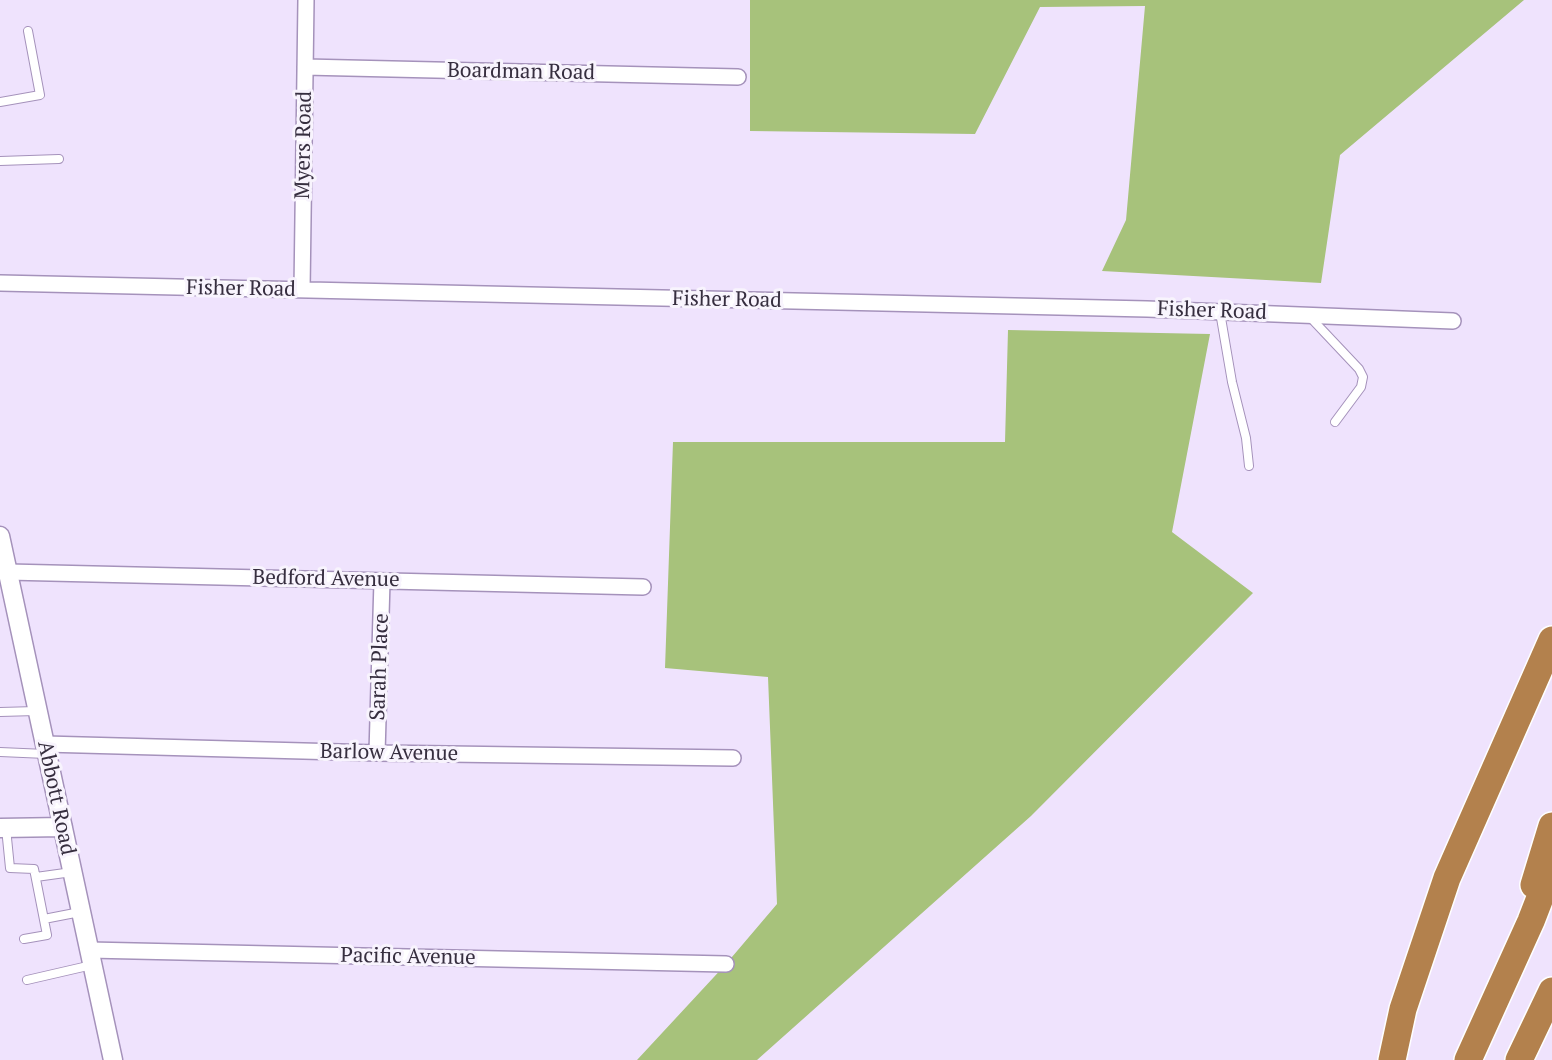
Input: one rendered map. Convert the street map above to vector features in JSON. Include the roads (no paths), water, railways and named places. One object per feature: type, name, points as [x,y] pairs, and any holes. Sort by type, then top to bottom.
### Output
[{"type":"highway","points":[[1392,1060],[1406,1000],[1447,878],[1552,640]]},
{"type":"highway","points":[[1532,921],[1532,891],[1552,826]]},
{"type":"highway","points":[[1468,1060],[1532,921],[1552,867]]},
{"type":"highway","points":[[1519,1060],[1552,991]]},
{"type":"highway","points":[[1532,1060],[1552,1017]]},
{"type":"street","name":"Myers Road","points":[[302,290],[306,0]]},
{"type":"street","name":"Boardman Road","points":[[305,67],[738,77]]},
{"type":"street","name":"Fisher Road","points":[[0,283],[1220,312],[1453,321]]},
{"type":"street","name":"Abbott Road","points":[[0,536],[6,578],[38,711],[112,1060]]},
{"type":"street","name":"Bedford Avenue","points":[[6,578],[382,580],[644,587]]},
{"type":"street","name":"Sarah Place","points":[[377,753],[382,580]]},
{"type":"street","name":"Barlow Avenue","points":[[46,749],[733,758]]},
{"type":"street","points":[[3,828],[63,827]]},
{"type":"street","name":"Pacific Avenue","points":[[91,957],[726,964]]},
{"type":"lane","points":[[0,102],[40,95],[28,31]]},
{"type":"lane","points":[[0,161],[59,159]]},
{"type":"lane","points":[[1220,312],[1250,466]]},
{"type":"lane","points":[[1308,315],[1359,369],[1363,377],[1361,387],[1335,422]]},
{"type":"lane","points":[[0,712],[38,711]]},
{"type":"lane","points":[[0,752],[46,749]]},
{"type":"lane","points":[[3,828],[10,868],[34,869],[44,919],[47,935],[24,939]]},
{"type":"lane","points":[[36,877],[72,872]]},
{"type":"lane","points":[[44,919],[81,912]]},
{"type":"lane","points":[[27,980],[91,957]]}]
